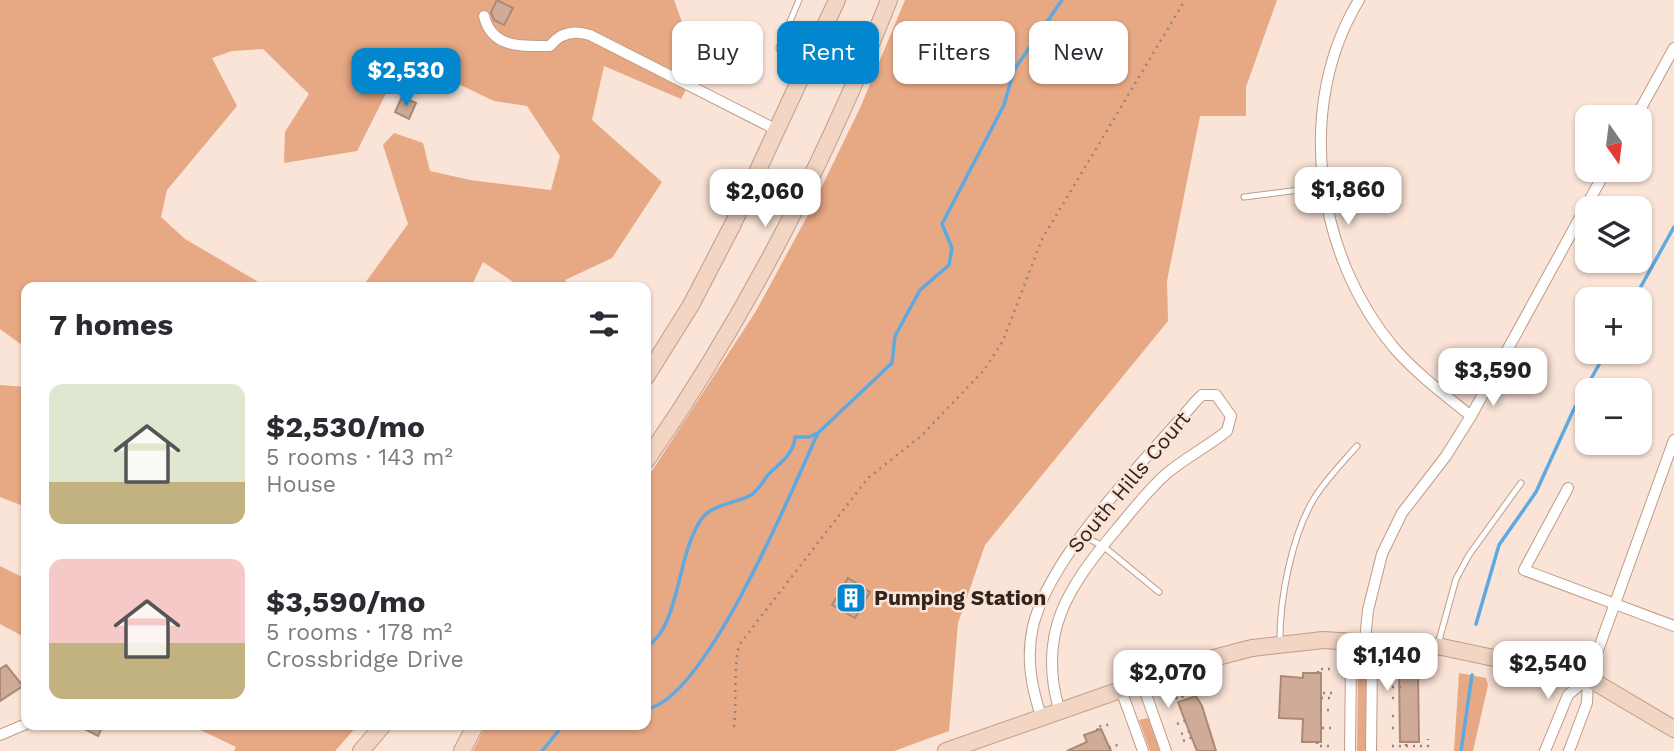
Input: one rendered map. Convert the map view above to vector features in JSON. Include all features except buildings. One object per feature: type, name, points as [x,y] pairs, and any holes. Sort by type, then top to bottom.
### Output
[{"type":"street","points":[[828,21],[837,0]]},
{"type":"street","points":[[651,454],[707,371],[776,248],[820,157],[889,0]]},
{"type":"street","points":[[1359,0],[1342,34],[1322,118],[1323,187],[1332,229],[1343,263],[1368,313],[1396,350],[1471,416]]},
{"type":"street","points":[[484,16],[491,34],[513,45],[550,46],[564,34],[581,32],[590,35],[777,130]]},
{"type":"street","points":[[1643,105],[1674,48]]},
{"type":"street","points":[[651,369],[691,305],[799,84]]},
{"type":"street","points":[[1371,751],[1372,664],[1365,640],[1368,610],[1391,533],[1447,456],[1471,416],[1599,182]]},
{"type":"street","name":"South Hills Court","points":[[1041,716],[1030,673],[1033,626],[1047,587],[1083,536],[1195,402],[1202,396],[1216,395],[1231,416],[1227,431],[1163,476],[1080,574],[1058,616],[1051,659],[1052,683],[1059,709]]},
{"type":"street","points":[[1569,751],[1587,702],[1588,678],[1674,440]]},
{"type":"street","points":[[1568,488],[1524,570],[1674,626]]},
{"type":"street","points":[[1350,751],[1351,662],[1365,640]]},
{"type":"street","points":[[954,750],[979,745],[1059,709],[1206,660],[1280,644],[1365,640],[1437,647],[1588,678],[1674,729]]},
{"type":"street","points":[[1545,751],[1568,695],[1588,678]]},
{"type":"street","points":[[1141,680],[1166,751]]},
{"type":"street","points":[[1120,687],[1143,751]]},
{"type":"street","points":[[0,735],[21,726]]},
{"type":"street","points":[[361,751],[379,730]]},
{"type":"street","points":[[462,751],[473,730]]},
{"type":"lane","points":[[790,21],[799,0]]},
{"type":"lane","points":[[1244,197],[1323,187]]},
{"type":"lane","points":[[1280,644],[1279,617],[1298,535],[1315,497],[1357,446]]},
{"type":"lane","points":[[1437,647],[1456,579],[1469,555],[1521,483]]},
{"type":"lane","points":[[1083,536],[1103,546],[1159,592]]},
{"type":"path","points":[[734,727],[737,699],[733,670],[739,645],[868,478],[921,436],[984,370],[1003,341],[1042,239],[1185,0]]},
{"type":"path","points":[[1318,673],[1318,669],[1332,669]]},
{"type":"path","points":[[1392,669],[1405,669],[1405,673]]},
{"type":"path","points":[[1392,687],[1401,687]]},
{"type":"path","points":[[1322,693],[1332,693]]},
{"type":"path","points":[[1169,701],[1182,696],[1184,700]]},
{"type":"path","points":[[1321,698],[1332,698]]},
{"type":"path","points":[[1392,698],[1399,698]]},
{"type":"path","points":[[1320,710],[1332,710]]},
{"type":"path","points":[[1392,716],[1400,716]]},
{"type":"path","points":[[1177,724],[1187,720]]},
{"type":"path","points":[[1098,730],[1096,727],[1113,724]]},
{"type":"path","points":[[1392,727],[1398,727]]},
{"type":"path","points":[[1322,728],[1332,728]]},
{"type":"path","points":[[1181,734],[1189,731]]},
{"type":"path","points":[[1183,741],[1193,737]]},
{"type":"path","points":[[1392,746],[1428,746],[1428,739]]},
{"type":"path","points":[[1317,742],[1317,746],[1332,746]]},
{"type":"path","points":[[1110,748],[1120,744]]},
{"type":"shaded area","points":[[0,0],[674,0],[682,21],[672,21],[672,84],[689,84],[681,99],[604,66],[592,120],[662,182],[612,258],[565,280],[566,282],[513,282],[483,262],[473,282],[366,282],[408,224],[383,145],[394,133],[423,143],[430,171],[470,180],[551,190],[560,156],[527,106],[494,101],[404,58],[357,151],[284,163],[285,132],[309,94],[263,49],[232,51],[212,58],[237,106],[167,190],[161,217],[185,239],[258,282],[21,282],[21,344],[0,329]]},
{"type":"shaded area","points":[[905,0],[1277,0],[1246,87],[1246,116],[1200,116],[1167,281],[1168,321],[985,545],[958,623],[949,731],[894,751],[473,751],[484,730],[651,730],[651,472],[756,311],[809,213],[870,84],[879,84],[879,62],[893,29],[893,84],[1015,84],[1015,21],[896,21]]},
{"type":"shaded area","points":[[0,385],[21,387],[21,505],[0,497]]},
{"type":"shaded area","points":[[0,566],[21,576],[21,635],[0,624]]},
{"type":"shaded area","points":[[1459,673],[1486,678],[1488,685],[1473,751],[1454,751]]},
{"type":"shaded area","points":[[1358,676],[1366,676],[1366,751],[1357,751]]},
{"type":"shaded area","points":[[1148,718],[1160,751],[1150,751],[1139,720]]},
{"type":"shaded area","points":[[200,730],[354,730],[335,751],[234,751],[236,747]]},
{"type":"waterway","points":[[651,642],[666,623],[688,549],[703,517],[719,506],[754,493],[789,454],[795,437],[809,437],[818,433],[892,363],[895,336],[920,290],[949,265],[952,248],[942,224],[1004,105],[1014,70],[1062,0]]},
{"type":"waterway","points":[[1641,287],[1674,227]]},
{"type":"waterway","points":[[1476,624],[1499,545],[1536,492],[1573,411],[1599,364]]},
{"type":"waterway","points":[[651,706],[669,697],[694,671],[719,633],[767,544],[817,435]]},
{"type":"waterway","points":[[1461,751],[1472,675]]},
{"type":"waterway","points":[[542,751],[559,730]]},
{"type":"place","name":"Pumping Station","points":[[851,598]]}]
